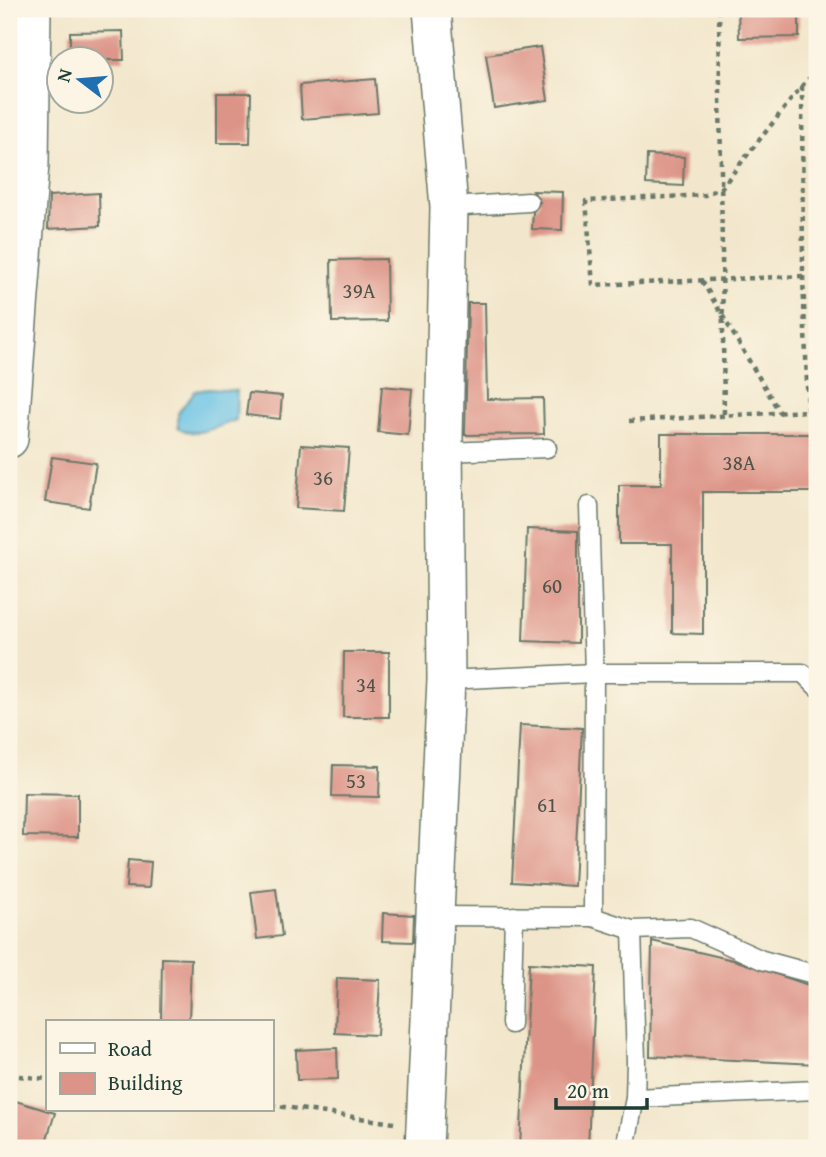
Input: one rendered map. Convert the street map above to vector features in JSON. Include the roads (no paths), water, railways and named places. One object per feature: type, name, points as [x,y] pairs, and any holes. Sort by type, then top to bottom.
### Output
[{"type":"street","points":[[9,439],[30,164],[32,9]]},
{"type":"street","points":[[423,1138],[446,680],[445,452],[449,208],[432,9]]},
{"type":"lane","points":[[449,208],[529,202]]},
{"type":"lane","points":[[445,452],[547,448]]},
{"type":"lane","points":[[589,506],[594,673],[593,916]]},
{"type":"lane","points":[[446,680],[594,673],[803,673],[817,687]]},
{"type":"lane","points":[[434,916],[593,916],[632,930],[691,928],[762,960],[817,975]]},
{"type":"lane","points":[[511,1024],[514,916]]},
{"type":"lane","points":[[625,1148],[635,1098],[632,930]]},
{"type":"lane","points":[[635,1098],[817,1090]]},
{"type":"water","points":[[195,391],[237,391],[236,420],[199,432],[184,431],[178,427],[178,413]]}]
